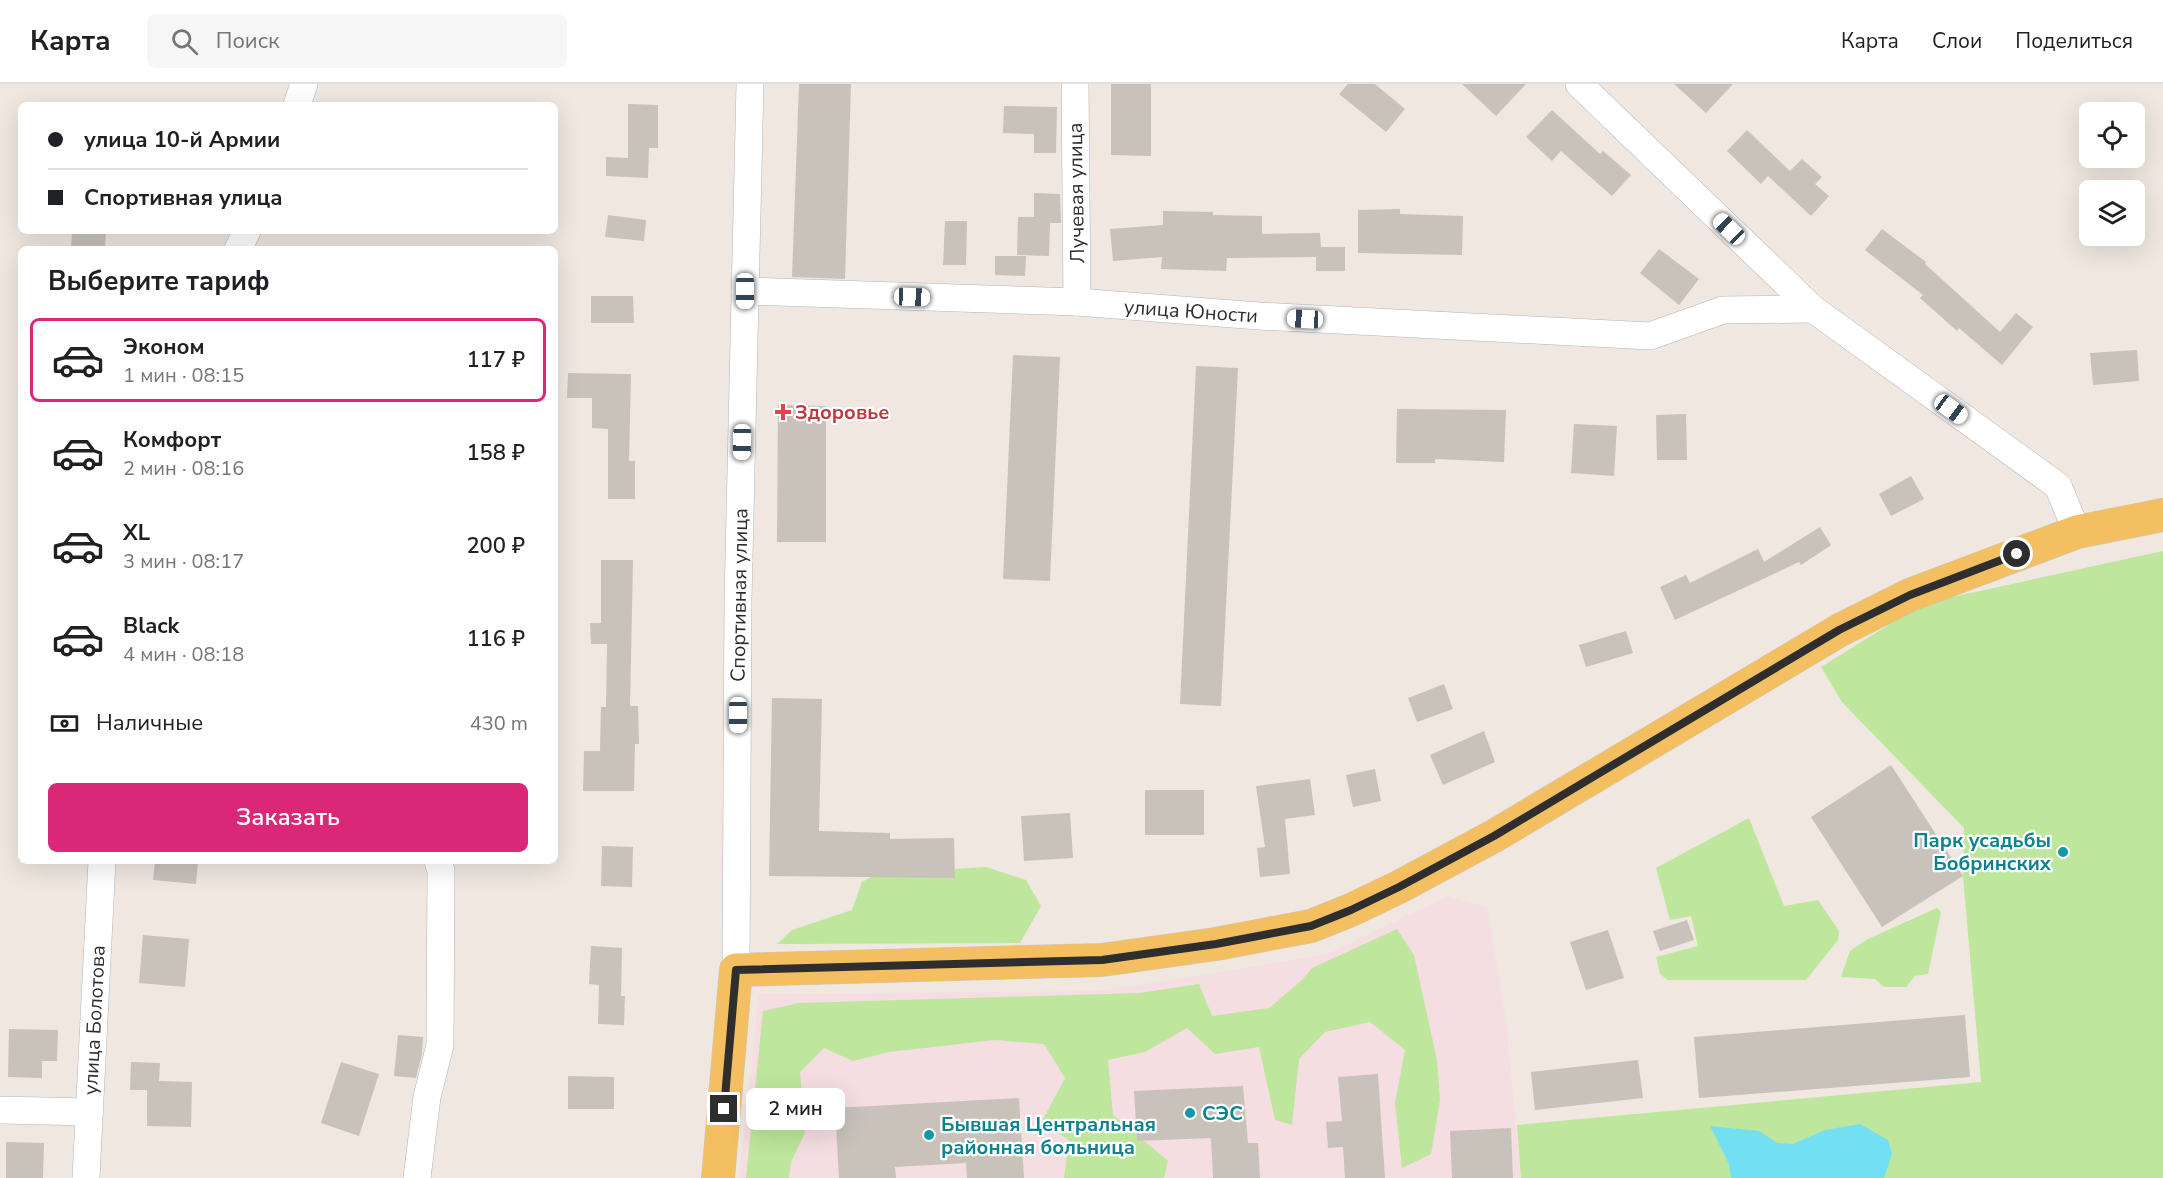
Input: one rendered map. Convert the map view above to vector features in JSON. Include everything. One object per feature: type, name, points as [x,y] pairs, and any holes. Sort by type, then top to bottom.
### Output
[{"type":"main road","points":[[736,970],[1102,960],[1216,944],[1311,926],[1399,887],[1494,836],[1839,630],[1910,595],[2077,532],[2163,515]]},
{"type":"main road","name":"Спортивная улица","points":[[718,1178],[736,970]]},
{"type":"street","points":[[298,102],[304,84]]},
{"type":"street","name":"Спортивная улица","points":[[736,970],[738,599],[750,84]]},
{"type":"street","name":"Лучевая улица","points":[[1075,84],[1077,302]]},
{"type":"street","points":[[1579,84],[1813,309],[2058,486],[2077,532]]},
{"type":"street","name":"улица Юности","points":[[745,291],[1077,302],[1259,316],[1650,336],[1723,310],[1813,309]]},
{"type":"street","name":"улица Болотова","points":[[86,1178],[102,864]]},
{"type":"street","points":[[417,1178],[427,1097],[440,1045],[441,870],[439,864]]},
{"type":"street","points":[[0,1110],[89,1112]]},
{"type":"shaded area","points":[[1447,896],[1487,907],[1506,1020],[1521,1178],[739,1178],[759,994],[1101,991],[1328,954]]},
{"type":"green space","name":"Парк усадьбы Бобринских","points":[[2163,551],[2163,1178],[1521,1178],[1517,1125],[1981,1082],[1963,876],[1964,828],[1842,702],[1821,667],[1895,621],[1934,601]]},
{"type":"green space","points":[[1749,818],[1784,906],[1818,900],[1839,931],[1838,940],[1806,980],[1668,980],[1660,974],[1656,957],[1698,946],[1691,916],[1670,920],[1656,868]]},
{"type":"green space","points":[[898,863],[954,869],[986,867],[1026,880],[1041,906],[1020,943],[777,944],[792,930],[852,910],[862,882]]},
{"type":"green space","points":[[1937,908],[1941,912],[1928,974],[1915,976],[1906,987],[1884,987],[1875,979],[1841,977],[1850,951],[1868,939]]},
{"type":"green space","points":[[1397,929],[1414,955],[1437,1060],[1440,1100],[1431,1154],[1402,1168],[1395,1103],[1405,1050],[1370,1022],[1325,1032],[1299,1059],[1292,1125],[1275,1120],[1259,1047],[1215,1054],[1187,1028],[1145,1052],[1108,1060],[1113,1115],[1168,1161],[1164,1178],[1064,1178],[1069,1140],[1041,1123],[1065,1078],[1044,1044],[995,1040],[889,1052],[853,1061],[824,1048],[800,1072],[805,1133],[791,1162],[789,1178],[746,1178],[763,1011],[799,1003],[1140,993],[1199,984],[1212,1016],[1269,1008],[1302,980],[1312,968]]},
{"type":"water","points":[[1860,1124],[1888,1140],[1892,1154],[1884,1178],[1731,1178],[1729,1164],[1710,1126],[1759,1131],[1777,1143],[1793,1144],[1825,1130]]},
{"type":"building","points":[[799,84],[851,84],[845,279],[792,277]]},
{"type":"building","points":[[1111,84],[1151,84],[1151,156],[1111,155]]},
{"type":"building","points":[[1348,84],[1375,84],[1405,109],[1386,132],[1339,94]]},
{"type":"building","points":[[1462,84],[1526,84],[1496,116]]},
{"type":"building","points":[[1674,84],[1733,84],[1706,113]]},
{"type":"building","points":[[628,104],[658,105],[658,148],[649,148],[648,178],[606,176],[606,157],[628,158]]},
{"type":"building","points":[[1004,106],[1057,107],[1056,153],[1034,153],[1034,134],[1003,133]]},
{"type":"building","points":[[1552,110],[1600,154],[1603,151],[1631,175],[1612,196],[1561,151],[1552,161],[1526,137]]},
{"type":"building","points":[[1747,130],[1790,171],[1802,159],[1822,177],[1815,184],[1829,196],[1811,216],[1768,176],[1761,184],[1727,151]]},
{"type":"building","points":[[1034,193],[1060,194],[1061,223],[1050,223],[1049,256],[1017,255],[1018,217],[1034,217]]},
{"type":"building","points":[[1400,209],[1400,214],[1463,216],[1462,255],[1358,253],[1358,210]]},
{"type":"building","points":[[1163,211],[1262,216],[1262,234],[1320,233],[1321,247],[1345,247],[1345,271],[1316,271],[1316,257],[1227,258],[1226,271],[1161,269],[1162,257],[1113,261],[1110,229],[1163,225]]},
{"type":"building","points":[[608,215],[646,220],[644,241],[605,237]]},
{"type":"building","points":[[945,221],[967,221],[966,265],[943,265]]},
{"type":"building","points":[[1882,229],[1926,262],[1925,264],[2000,332],[2016,313],[2033,327],[2002,365],[1959,328],[1957,331],[1920,298],[1923,295],[1865,250]]},
{"type":"building","points":[[72,234],[106,234],[105,246],[71,246]]},
{"type":"building","points":[[1659,249],[1699,279],[1679,305],[1640,273]]},
{"type":"building","points":[[995,256],[1026,256],[1025,276],[995,275]]},
{"type":"building","points":[[591,296],[633,296],[634,323],[591,323]]},
{"type":"building","points":[[2137,350],[2139,381],[2093,385],[2090,353]]},
{"type":"building","points":[[1013,355],[1060,357],[1050,581],[1003,579]]},
{"type":"building","points":[[1196,366],[1238,368],[1221,706],[1180,704]]},
{"type":"building","points":[[568,373],[631,374],[629,461],[635,461],[635,499],[608,499],[608,429],[592,428],[592,398],[567,398]]},
{"type":"building","points":[[778,405],[826,406],[826,542],[777,542]]},
{"type":"building","points":[[1397,409],[1506,410],[1504,462],[1435,459],[1435,463],[1396,463]]},
{"type":"building","points":[[1686,414],[1687,460],[1657,460],[1656,415]]},
{"type":"building","points":[[1574,424],[1617,426],[1614,476],[1571,473]]},
{"type":"building","points":[[1911,476],[1924,499],[1891,516],[1879,494]]},
{"type":"building","points":[[1820,527],[1831,545],[1801,565],[1799,562],[1675,620],[1660,587],[1686,575],[1690,583],[1758,549],[1764,562]]},
{"type":"building","points":[[601,560],[633,560],[630,706],[638,706],[639,744],[635,744],[634,791],[583,791],[584,751],[600,751],[601,707],[606,707],[607,644],[591,644],[590,623],[601,623]]},
{"type":"building","points":[[1626,631],[1633,653],[1586,667],[1579,645]]},
{"type":"building","points":[[1444,684],[1453,709],[1417,722],[1408,698]]},
{"type":"building","points":[[772,698],[822,699],[819,831],[890,833],[890,839],[954,838],[955,878],[769,876]]},
{"type":"building","points":[[1484,731],[1495,762],[1443,785],[1430,755]]},
{"type":"building","points":[[1891,765],[1963,876],[1882,927],[1811,817]]},
{"type":"building","points":[[1375,769],[1381,801],[1353,807],[1346,775]]},
{"type":"building","points":[[1310,779],[1315,815],[1285,819],[1290,874],[1260,877],[1257,848],[1265,847],[1256,786]]},
{"type":"building","points":[[1145,790],[1204,790],[1204,835],[1145,835]]},
{"type":"building","points":[[1070,813],[1073,858],[1024,861],[1021,816]]},
{"type":"building","points":[[602,846],[633,847],[632,887],[601,886]]},
{"type":"building","points":[[155,864],[198,864],[196,884],[153,880]]},
{"type":"building","points":[[1687,920],[1694,940],[1660,951],[1653,931]]},
{"type":"building","points":[[1608,930],[1624,978],[1586,990],[1570,942]]},
{"type":"building","points":[[143,935],[189,939],[185,987],[139,983]]},
{"type":"building","points":[[591,946],[622,948],[621,996],[625,996],[624,1025],[598,1024],[599,985],[589,984]]},
{"type":"building","points":[[1965,1015],[1970,1077],[1699,1098],[1694,1037]]},
{"type":"building","points":[[9,1029],[58,1030],[57,1061],[42,1061],[42,1078],[8,1077]]},
{"type":"building","points":[[398,1035],[423,1037],[422,1054],[416,1078],[394,1076]]},
{"type":"building","points":[[1638,1060],[1643,1098],[1535,1110],[1531,1072]]},
{"type":"building","points":[[131,1062],[160,1063],[159,1081],[192,1082],[191,1127],[147,1126],[147,1090],[130,1090]]},
{"type":"building","points":[[341,1062],[379,1074],[359,1136],[321,1123]]},
{"type":"building","points":[[1378,1074],[1385,1178],[1345,1178],[1343,1147],[1328,1148],[1326,1122],[1342,1121],[1338,1077]]},
{"type":"building","points":[[568,1076],[614,1077],[614,1109],[568,1109]]},
{"type":"building","name":"СЭС","points":[[1243,1086],[1248,1143],[1258,1143],[1260,1178],[1213,1178],[1211,1138],[1137,1141],[1134,1091]]},
{"type":"building","name":"Бывшая Центральная районная больница","points":[[1019,1098],[1024,1178],[967,1178],[966,1163],[895,1167],[896,1178],[839,1178],[835,1108]]},
{"type":"building","points":[[1511,1128],[1513,1178],[1452,1178],[1450,1131]]},
{"type":"building","points":[[6,1142],[44,1143],[43,1178],[6,1178]]},
{"type":"place","name":"Здоровье","points":[[783,412]]},
{"type":"place","name":"Парк усадьбы Бобринских","points":[[2063,852]]},
{"type":"place","name":"СЭС","points":[[1190,1113]]},
{"type":"place","name":"Бывшая Центральная районная больница","points":[[929,1135]]},
{"type":"route","points":[[724,1109],[736,970],[1102,960],[1216,944],[1311,926],[1399,887],[1494,836],[1839,630],[1910,595],[2017,554]]}]
